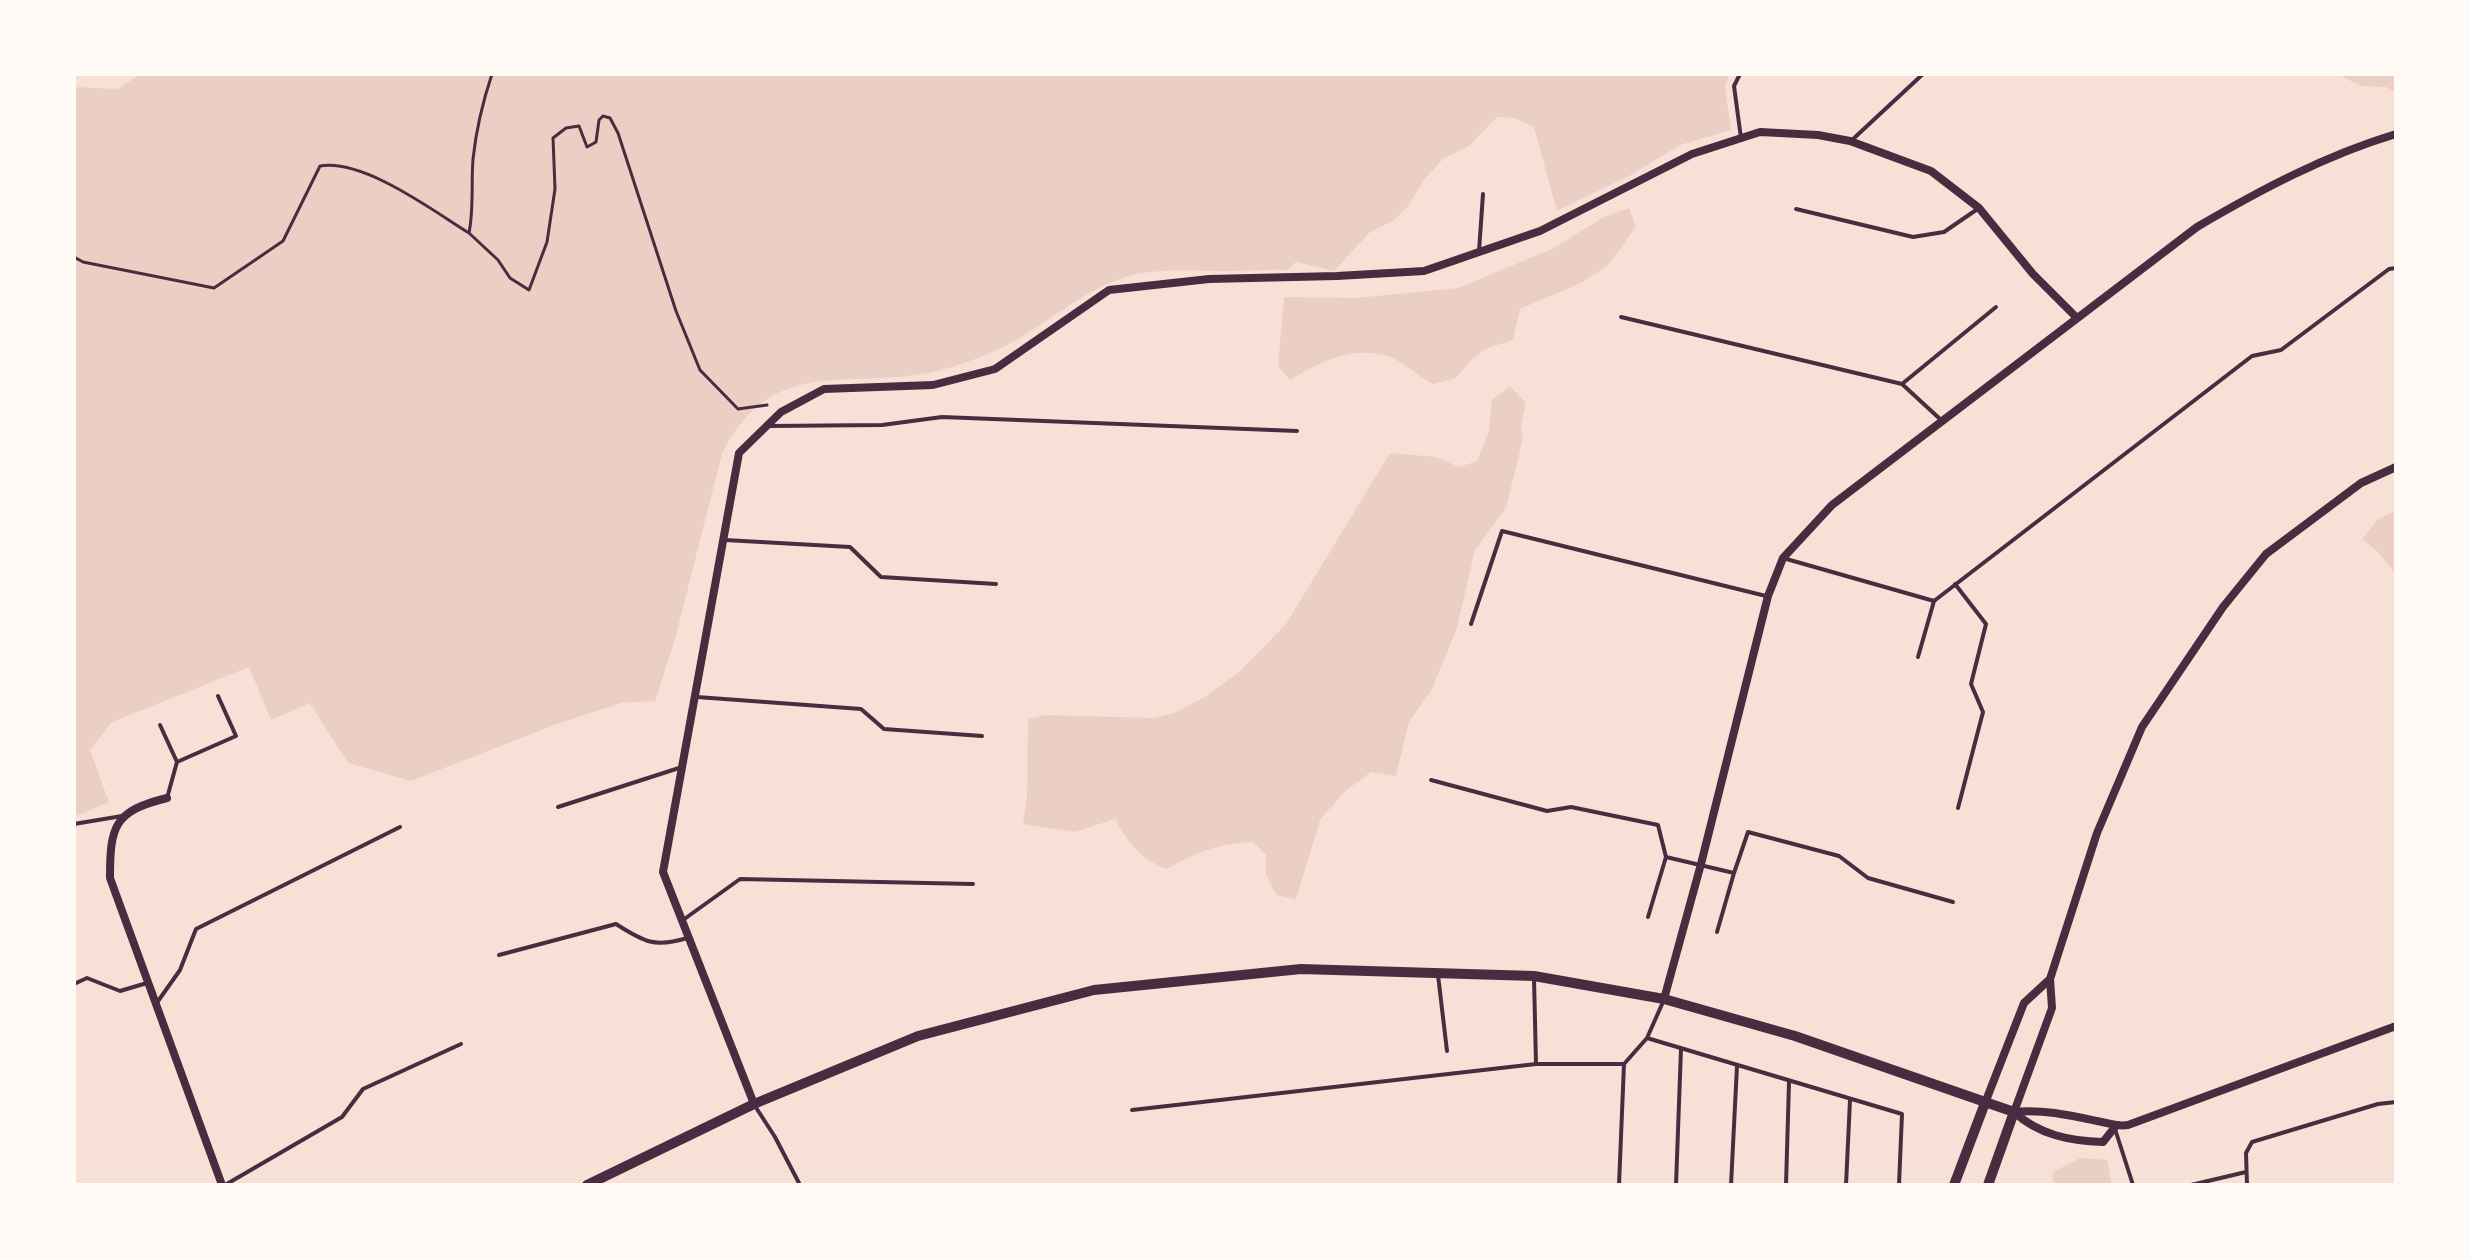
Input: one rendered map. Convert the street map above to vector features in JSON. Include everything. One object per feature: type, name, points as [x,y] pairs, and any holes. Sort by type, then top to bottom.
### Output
[{"type":"street","points":[[754,1104],[663,872],[739,453],[781,412],[824,389],[933,385],[995,369],[1109,290],[1209,279],[1424,271],[1540,231],[1692,154],[1760,132],[1818,135],[1850,141],[1931,171],[1979,208],[2033,274],[2077,318]]},
{"type":"street","points":[[1664,999],[1768,596],[1783,558],[1832,505],[2197,227],[2257,192],[2374,140],[2396,134]]},
{"type":"street","points":[[1988,1185],[2052,1008],[2050,979],[2097,833],[2142,727],[2223,607],[2266,554],[2361,483],[2396,467]]},
{"type":"street","points":[[167,798],[142,804],[122,816],[110,844],[110,878],[154,1006],[223,1185]]},
{"type":"street","points":[[587,1185],[754,1104],[918,1036],[1094,990],[1301,969],[1534,976],[1664,999],[1795,1036],[2014,1112],[2031,1127],[2075,1141],[2103,1142],[2115,1127]]},
{"type":"street","points":[[1954,1185],[2024,1003],[2050,979]]},
{"type":"street","points":[[2014,1112],[2037,1109],[2115,1127],[2128,1125],[2396,1026]]},
{"type":"lane","points":[[1740,74],[1734,86],[1741,138]]},
{"type":"lane","points":[[1850,141],[1923,74]]},
{"type":"lane","points":[[1479,252],[1483,194]]},
{"type":"lane","points":[[1796,209],[1913,237],[1944,232],[1979,208]]},
{"type":"lane","points":[[1918,657],[1934,601],[2252,356],[2281,350],[2389,269],[2396,268]]},
{"type":"lane","points":[[1902,384],[1996,307]]},
{"type":"lane","points":[[1621,317],[1902,384],[1942,421]]},
{"type":"lane","points":[[766,426],[882,425],[942,417],[1297,431]]},
{"type":"lane","points":[[1471,624],[1502,531],[1768,596]]},
{"type":"lane","points":[[723,540],[850,547],[881,577],[996,584]]},
{"type":"lane","points":[[1783,558],[1934,601]]},
{"type":"lane","points":[[1955,584],[1986,624],[1971,684],[1983,712],[1958,808]]},
{"type":"lane","points":[[177,762],[236,736],[218,696]]},
{"type":"lane","points":[[695,697],[861,709],[884,729],[982,736]]},
{"type":"lane","points":[[160,725],[177,762],[167,798]]},
{"type":"lane","points":[[558,807],[682,767]]},
{"type":"lane","points":[[1431,780],[1547,811],[1571,807],[1658,825],[1666,857],[1648,917]]},
{"type":"lane","points":[[74,824],[122,816]]},
{"type":"lane","points":[[154,1006],[180,970],[196,929],[400,827]]},
{"type":"lane","points":[[1717,932],[1748,832],[1839,856],[1868,878],[1953,902]]},
{"type":"lane","points":[[1666,857],[1734,873]]},
{"type":"lane","points":[[681,921],[740,879],[973,884]]},
{"type":"lane","points":[[499,955],[616,924],[633,935],[663,946],[687,938]]},
{"type":"lane","points":[[1438,973],[1447,1051]]},
{"type":"lane","points":[[1534,976],[1536,1064]]},
{"type":"lane","points":[[74,984],[87,978],[120,991],[147,983]]},
{"type":"lane","points":[[1619,1185],[1624,1064],[1647,1038],[1664,999]]},
{"type":"lane","points":[[1647,1038],[1902,1114],[1899,1185]]},
{"type":"lane","points":[[223,1185],[342,1117],[363,1089],[461,1044]]},
{"type":"lane","points":[[1676,1185],[1681,1049]]},
{"type":"lane","points":[[1132,1110],[1536,1064],[1624,1064]]},
{"type":"lane","points":[[1731,1185],[1737,1066]]},
{"type":"lane","points":[[1786,1185],[1789,1082]]},
{"type":"lane","points":[[1846,1185],[1850,1100]]},
{"type":"lane","points":[[2247,1185],[2246,1153],[2252,1142],[2378,1104],[2396,1102]]},
{"type":"lane","points":[[754,1104],[800,1185]]},
{"type":"lane","points":[[2115,1127],[2133,1185]]},
{"type":"lane","points":[[2191,1185],[2246,1172]]},
{"type":"path","points":[[469,233],[473,212],[473,159],[492,74]]},
{"type":"path","points":[[74,257],[83,262],[214,288],[283,241],[320,166],[336,163],[387,182],[469,233],[498,260],[510,278],[529,290],[547,242],[555,189],[553,138],[566,128],[579,126],[587,147],[596,142],[599,120],[603,116],[610,118],[618,133],[676,311],[700,370],[738,409],[770,405]]},
{"type":"shaded area","points":[[141,74],[1729,74],[1725,87],[1731,130],[1680,145],[1629,176],[1557,211],[1534,127],[1514,118],[1497,117],[1469,146],[1443,159],[1424,180],[1408,206],[1393,221],[1370,232],[1334,271],[1296,262],[1287,270],[1174,271],[1131,276],[1091,292],[1010,344],[964,363],[912,376],[819,382],[792,388],[766,400],[743,421],[722,454],[675,639],[655,701],[621,703],[557,724],[411,781],[348,763],[310,703],[271,720],[249,667],[112,722],[90,750],[109,802],[74,817],[74,87],[117,89]]},
{"type":"shaded area","points":[[2343,74],[2396,74],[2396,92],[2386,87],[2362,86],[2344,78]]},
{"type":"shaded area","points":[[1629,208],[1636,227],[1608,265],[1583,282],[1520,309],[1513,340],[1488,348],[1472,359],[1456,378],[1433,384],[1396,360],[1371,353],[1335,358],[1290,380],[1278,366],[1284,297],[1356,298],[1458,288],[1552,249],[1604,217]]},
{"type":"shaded area","points":[[1510,386],[1526,403],[1521,427],[1523,438],[1506,508],[1475,550],[1457,628],[1431,691],[1409,722],[1396,776],[1371,772],[1344,792],[1320,820],[1296,899],[1276,895],[1266,875],[1266,855],[1253,842],[1208,850],[1167,869],[1136,850],[1115,819],[1075,832],[1023,824],[1027,798],[1028,719],[1045,715],[1152,718],[1175,713],[1203,698],[1238,673],[1286,624],[1390,453],[1436,457],[1459,467],[1477,461],[1489,431],[1492,399]]},
{"type":"shaded area","points":[[2396,510],[2396,574],[2378,552],[2362,539],[2377,520]]},
{"type":"shaded area","points":[[2080,1158],[2107,1160],[2112,1185],[2053,1185],[2053,1172]]}]
